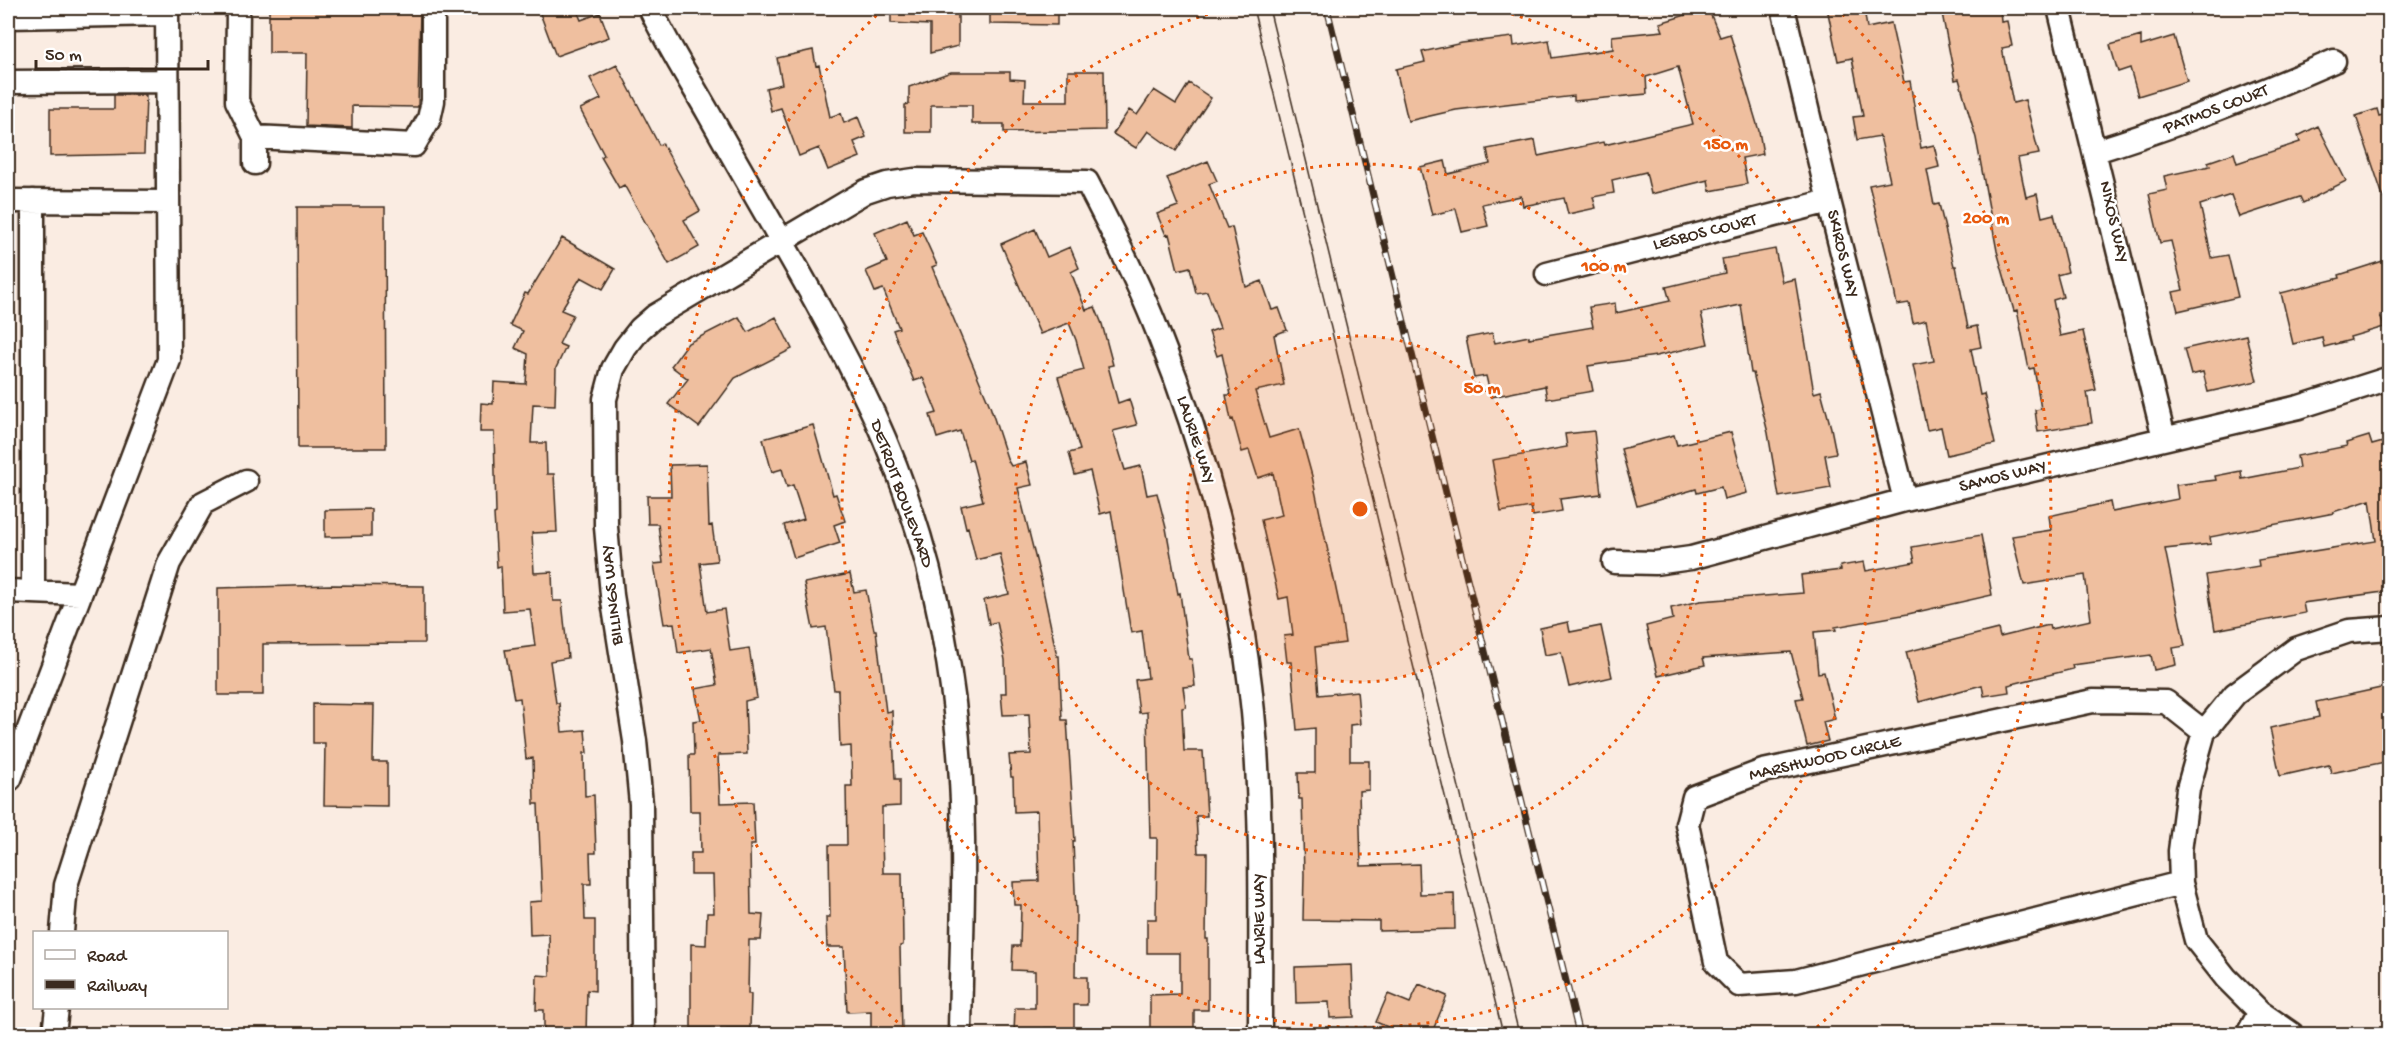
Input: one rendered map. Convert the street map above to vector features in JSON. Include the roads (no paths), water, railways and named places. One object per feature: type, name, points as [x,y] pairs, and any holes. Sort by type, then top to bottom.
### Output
[{"type":"street","points":[[238,8],[237,100],[255,137],[255,164]]},
{"type":"street","points":[[255,137],[414,146],[429,119],[433,100],[433,8]]},
{"type":"street","name":"DETROIT BOULEVARD","points":[[650,8],[843,352],[900,479],[935,594],[951,680],[961,783],[960,1035]]},
{"type":"street","name":"SKIROS WAY","points":[[1783,8],[1828,201],[1905,500]]},
{"type":"street","name":"NIXOS WAY","points":[[2059,8],[2096,151],[2164,438]]},
{"type":"street","points":[[8,17],[167,11],[169,360],[10,779],[8,779]]},
{"type":"street","name":"PATMOS COURT","points":[[2096,151],[2173,127],[2245,100],[2334,61]]},
{"type":"street","points":[[8,82],[167,81]]},
{"type":"street","name":"LAURIE WAY","points":[[780,241],[866,191],[887,184],[914,180],[1087,182],[1157,329],[1191,422],[1212,493],[1229,565],[1245,648],[1253,711],[1258,785],[1261,852],[1260,1035]]},
{"type":"street","points":[[8,201],[168,202]]},
{"type":"street","points":[[33,201],[33,592]]},
{"type":"street","name":"LESBOS COURT","points":[[1547,274],[1828,201]]},
{"type":"street","name":"BILLINGS WAY","points":[[643,1035],[641,804],[635,741],[612,594],[606,515],[605,399],[613,369],[624,348],[640,329],[675,302],[780,241]]},
{"type":"street","name":"SAMOS WAY","points":[[1614,562],[1655,563],[1691,558],[1905,500],[2299,407],[2390,378]]},
{"type":"street","points":[[62,931],[66,885],[169,563],[203,503],[246,481]]},
{"type":"street","points":[[8,591],[80,594]]},
{"type":"street","points":[[2292,1035],[2260,1012],[2226,978],[2196,940],[2181,882],[2180,851],[2188,789],[2204,732],[2235,694],[2295,649],[2349,631],[2390,628]]},
{"type":"street","name":"MARSHWOOD CIRCLE","points":[[2181,882],[1796,981],[1739,985],[1716,962],[1687,824],[1694,797],[1763,771],[2093,701],[2166,702],[2204,732]]},
{"type":"street","points":[[54,1035],[57,1009]]},
{"type":"street","points":[[2248,1035],[2260,1012]]},
{"type":"tram line","points":[[1253,8],[1503,1034]]},
{"type":"tram line","points":[[1269,8],[1519,1034]]},
{"type":"railway","points":[[1327,8],[1579,1034]]}]
